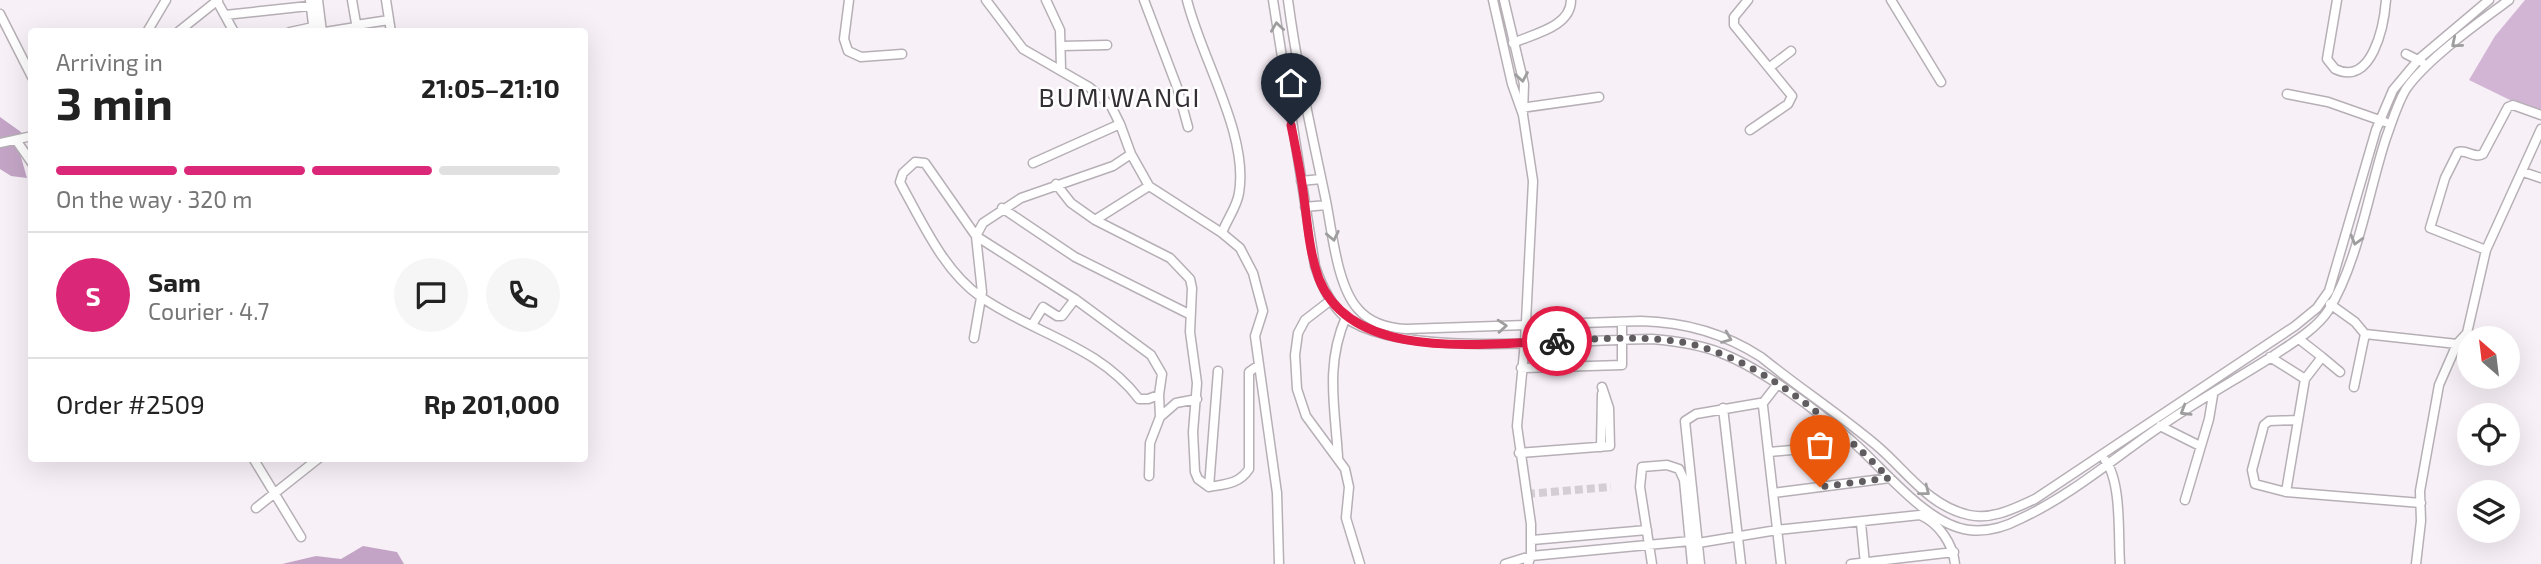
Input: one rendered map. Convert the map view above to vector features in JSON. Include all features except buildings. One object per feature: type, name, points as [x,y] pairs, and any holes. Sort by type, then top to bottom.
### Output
[{"type":"street","points":[[149,28],[166,0]]},
{"type":"street","points":[[183,28],[217,0],[232,28]]},
{"type":"street","points":[[352,0],[356,28],[389,20]]},
{"type":"street","points":[[386,0],[390,28]]},
{"type":"street","points":[[849,0],[844,39],[847,50],[861,57],[902,54]]},
{"type":"street","points":[[986,0],[1023,49],[1089,87],[1111,106],[1121,124],[1131,154],[1149,186],[1222,233],[1240,248],[1256,283],[1263,311],[1255,336],[1277,493],[1279,564]]},
{"type":"street","points":[[1046,0],[1060,30],[1061,69]]},
{"type":"street","points":[[1144,0],[1159,36],[1188,127]]},
{"type":"street","points":[[1188,0],[1232,130],[1241,168],[1239,196],[1222,233]]},
{"type":"street","points":[[1273,0],[1315,266],[1331,300],[1346,317],[1369,330],[1408,340],[1622,331],[1680,325],[1702,329],[1742,344],[1879,447],[1927,494],[1948,507],[1970,515],[2000,513],[2035,499],[2213,395],[2298,339],[2317,322],[2344,281],[2362,196]]},
{"type":"street","points":[[1288,0],[1319,180],[1339,263],[1357,309],[1371,320],[1406,329],[1525,333],[1622,331],[1720,352],[1777,385],[1853,442],[1889,478],[1947,523],[1977,530],[2000,527],[2020,519],[2287,332],[2317,308],[2329,291],[2386,122],[2403,94],[2423,63],[2491,5],[2505,1]]},
{"type":"street","points":[[1493,0],[1523,110],[1533,181],[1517,426],[1532,540],[1530,560]]},
{"type":"street","points":[[1504,0],[1524,84],[1523,110]]},
{"type":"street","points":[[1504,48],[1561,22],[1570,10],[1571,0]]},
{"type":"street","points":[[1748,0],[1734,17],[1733,23],[1790,92],[1791,100],[1750,130]]},
{"type":"street","points":[[1891,0],[1941,82]]},
{"type":"street","points":[[2337,0],[2327,59],[2335,69],[2350,73],[2362,68],[2370,58],[2386,0]]},
{"type":"street","points":[[225,15],[314,2]]},
{"type":"street","points":[[313,28],[314,2]]},
{"type":"street","points":[[314,2],[322,28]]},
{"type":"street","points":[[0,14],[28,68]]},
{"type":"street","points":[[1062,46],[1107,45]]},
{"type":"street","points":[[1770,67],[1791,51]]},
{"type":"street","points":[[2406,54],[2423,63]]},
{"type":"street","points":[[1285,78],[1299,76]]},
{"type":"street","points":[[2287,94],[2328,102],[2386,122]]},
{"type":"street","points":[[1523,110],[1599,97]]},
{"type":"street","points":[[2486,250],[2430,228],[2445,178],[2458,152],[2479,156],[2483,154],[2508,107],[2541,114]]},
{"type":"street","points":[[1033,163],[1121,124]]},
{"type":"street","points":[[2469,326],[2486,250],[2541,130]]},
{"type":"street","points":[[0,143],[28,137]]},
{"type":"street","points":[[16,140],[28,157]]},
{"type":"street","points":[[974,338],[982,298],[976,236],[985,220],[1002,208],[1056,184],[1113,166],[1131,154]]},
{"type":"street","points":[[1149,477],[1150,443],[1160,417],[1162,374],[1151,355],[1075,299],[976,236],[925,163],[917,161],[900,177],[901,186],[937,248],[965,284],[982,298],[1101,361],[1126,382],[1139,399],[1159,395]]},
{"type":"street","points":[[2523,172],[2541,178]]},
{"type":"street","points":[[1303,181],[1319,180]]},
{"type":"street","points":[[1056,184],[1071,203],[1095,220],[1159,252],[1181,267],[1191,284],[1189,314],[1197,399],[1193,432],[1195,472],[1198,479],[1209,487],[1233,483],[1243,478],[1249,469],[1249,372],[1259,365]]},
{"type":"street","points":[[1095,220],[1149,186]]},
{"type":"street","points":[[1306,207],[1326,205]]},
{"type":"street","points":[[1002,208],[1076,257],[1189,314]]},
{"type":"street","points":[[1032,325],[1042,308],[1060,316],[1075,299]]},
{"type":"street","points":[[1331,300],[1311,315],[1301,327],[1296,344],[1297,389],[1306,416],[1338,457],[1348,478],[1346,518],[1360,564]]},
{"type":"street","points":[[2330,304],[2355,322],[2365,334],[2457,344],[2444,368],[2433,409],[2420,491],[2416,564]]},
{"type":"street","points":[[1338,457],[1331,371],[1334,350],[1346,317]]},
{"type":"street","points":[[1521,368],[1622,365],[1622,331]]},
{"type":"street","points":[[2354,387],[2365,334]]},
{"type":"street","points":[[2298,339],[2340,372]]},
{"type":"street","points":[[2286,492],[2305,379],[2322,357]]},
{"type":"street","points":[[2270,358],[2305,379]]},
{"type":"street","points":[[1209,487],[1218,371]]},
{"type":"street","points":[[1777,385],[1763,403],[1781,564]]},
{"type":"street","points":[[1519,453],[1601,447],[1610,446],[1609,408],[1602,387],[1601,447]]},
{"type":"street","points":[[2185,500],[2213,395]]},
{"type":"street","points":[[1160,417],[1176,402],[1197,399]]},
{"type":"street","points":[[1692,564],[1694,542],[1685,422],[1689,416],[1763,403]]},
{"type":"street","points":[[1723,408],[1741,564]]},
{"type":"street","points":[[2297,420],[2265,423],[2252,470],[2255,484],[2286,492],[2421,503]]},
{"type":"street","points":[[2160,426],[2200,446]]},
{"type":"street","points":[[1769,452],[1835,446]]},
{"type":"street","points":[[2105,459],[2115,491],[2120,564]]},
{"type":"street","points":[[255,462],[301,537]]},
{"type":"street","points":[[256,508],[314,462]]},
{"type":"street","points":[[1652,564],[1640,487],[1642,467],[1673,466],[1679,469],[1685,480],[1700,564]]},
{"type":"street","points":[[1773,492],[1889,478]]},
{"type":"street","points":[[1505,564],[1564,553],[1694,542],[1920,515],[1936,524],[1954,552],[1955,564]]},
{"type":"street","points":[[1861,523],[1865,563]]},
{"type":"street","points":[[1532,540],[1647,530]]},
{"type":"street","points":[[1552,540],[1564,553]]},
{"type":"street","points":[[1852,564],[1954,552]]},
{"type":"street","points":[[1575,553],[1575,564]]},
{"type":"shaded area","points":[[2525,0],[2541,0],[2541,110],[2512,101],[2469,80],[2495,36]]},
{"type":"shaded area","points":[[0,117],[21,132],[21,157],[27,178],[11,176],[0,169]]},
{"type":"shaded area","points":[[363,546],[397,552],[404,564],[282,564],[316,556],[341,559]]},
{"type":"tunnel","points":[[1527,494],[1611,487]]},
{"type":"way so far","points":[[1557,341],[1676,341],[1720,352],[1737,360],[1777,385],[1853,442],[1889,478],[1820,487]]},
{"type":"district","name":"BUMIWANGI","points":[[1120,96]]},
{"type":"route","points":[[1291,125],[1315,266],[1326,293],[1346,317],[1369,330],[1408,340],[1484,343],[1557,341]]}]
